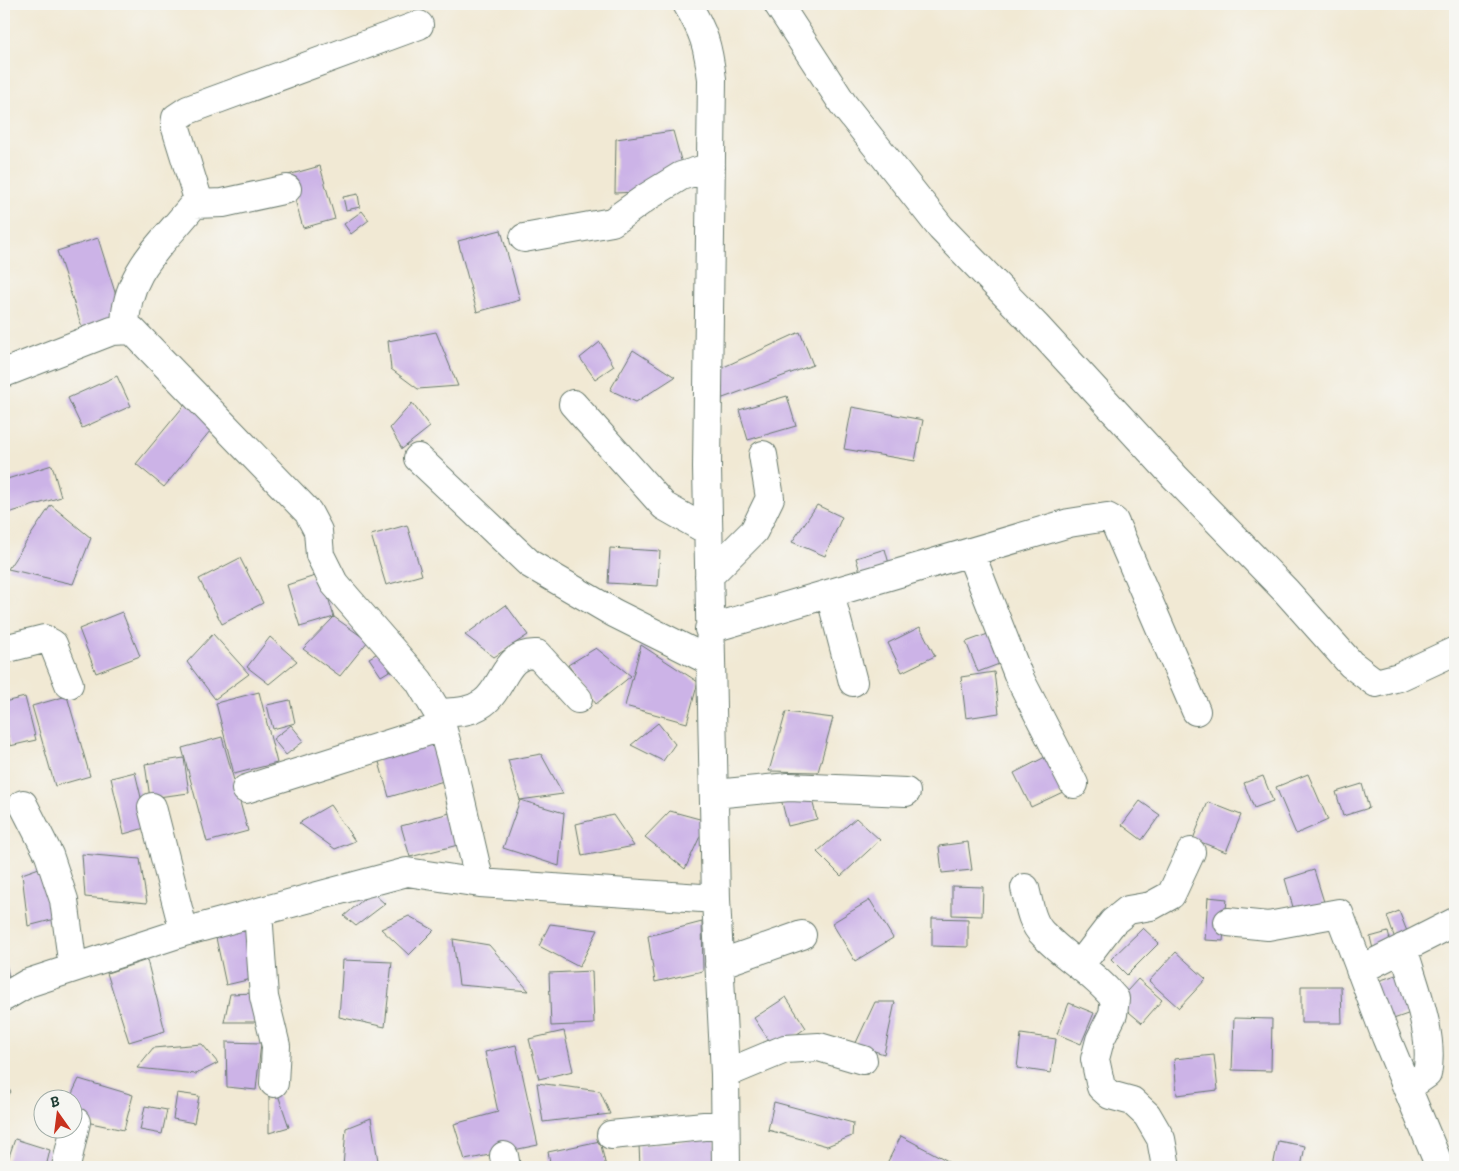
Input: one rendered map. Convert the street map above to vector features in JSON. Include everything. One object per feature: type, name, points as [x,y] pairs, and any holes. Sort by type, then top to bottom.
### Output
[{"type":"street","points":[[687,4],[703,31],[709,52],[712,79],[708,531],[709,629],[716,899],[725,1074],[726,1167]]},
{"type":"street","points":[[778,4],[843,104],[940,228],[1036,326],[1176,477],[1286,591],[1351,664],[1376,683],[1398,678],[1455,651]]},
{"type":"street","points":[[125,330],[125,309],[137,274],[198,199],[176,125],[176,118],[188,110],[419,25]]},
{"type":"street","points":[[524,238],[612,222],[681,176],[711,167]]},
{"type":"street","points":[[194,204],[223,203],[287,190]]},
{"type":"street","points":[[4,373],[112,331],[132,330],[308,512],[318,531],[320,555],[334,583],[418,681],[440,720],[480,883]]},
{"type":"street","points":[[573,404],[664,506],[708,531]]},
{"type":"street","points":[[709,576],[754,531],[770,498],[763,455]]},
{"type":"street","points":[[418,458],[530,564],[614,614],[710,661]]},
{"type":"street","points":[[709,629],[1069,523],[1107,517],[1114,521],[1196,711]]},
{"type":"street","points":[[970,552],[1019,677],[1074,784]]},
{"type":"street","points":[[830,594],[853,682]]},
{"type":"street","points":[[4,649],[44,639],[53,644],[69,684]]},
{"type":"street","points":[[246,789],[483,703],[500,683],[512,662],[525,653],[537,654],[578,699]]},
{"type":"street","points":[[714,794],[789,787],[906,792]]},
{"type":"street","points":[[23,804],[49,855],[64,900],[73,968]]},
{"type":"street","points":[[152,808],[184,932]]},
{"type":"street","points":[[1080,965],[1113,922],[1128,910],[1151,906],[1171,895],[1191,852]]},
{"type":"street","points":[[4,997],[28,983],[184,932],[407,872],[480,883],[716,899]]},
{"type":"street","points":[[1025,888],[1031,914],[1042,934],[1100,981],[1115,999],[1113,1014],[1100,1040],[1095,1059],[1101,1087],[1110,1095],[1132,1101],[1147,1115],[1161,1139],[1166,1167]]},
{"type":"street","points":[[258,912],[264,997],[276,1046],[274,1083]]},
{"type":"street","points":[[1228,922],[1268,926],[1339,913],[1360,970],[1440,1167]]},
{"type":"street","points":[[1360,970],[1455,922]]},
{"type":"street","points":[[719,964],[802,935]]},
{"type":"street","points":[[1403,948],[1428,1037],[1430,1059],[1427,1074],[1407,1088]]},
{"type":"street","points":[[725,1074],[785,1049],[819,1047],[864,1060]]},
{"type":"street","points":[[611,1135],[726,1124]]},
{"type":"street","points":[[66,1167],[72,1138]]},
{"type":"building","points":[[673,131],[682,164],[638,192],[615,193],[616,139]]},
{"type":"building","points":[[320,166],[335,219],[303,228],[288,175]]},
{"type":"building","points":[[358,194],[360,207],[346,210],[343,197]]},
{"type":"building","points":[[362,211],[369,220],[351,234],[344,224]]},
{"type":"building","points":[[501,230],[520,300],[477,312],[458,241]]},
{"type":"building","points":[[98,238],[124,321],[84,334],[57,251]]},
{"type":"building","points":[[436,332],[458,386],[418,389],[391,369],[388,341]]},
{"type":"building","points":[[800,332],[813,365],[712,402],[715,371]]},
{"type":"building","points":[[600,342],[614,366],[595,379],[580,358]]},
{"type":"building","points":[[633,350],[675,377],[636,402],[610,390]]},
{"type":"building","points":[[117,376],[131,406],[82,428],[68,398]]},
{"type":"building","points":[[787,396],[796,426],[748,440],[739,410]]},
{"type":"building","points":[[187,402],[215,425],[164,487],[136,464]]},
{"type":"building","points":[[412,403],[430,427],[402,449],[390,428]]},
{"type":"building","points":[[852,407],[923,420],[915,461],[844,449]]},
{"type":"building","points":[[52,465],[61,497],[5,514],[4,480]]},
{"type":"building","points":[[51,505],[91,538],[73,584],[8,569]]},
{"type":"building","points":[[817,505],[842,517],[825,556],[792,542]]},
{"type":"building","points":[[407,525],[422,575],[386,585],[371,535]]},
{"type":"building","points":[[610,548],[660,551],[658,586],[608,583]]},
{"type":"building","points":[[885,549],[891,571],[862,579],[856,558]]},
{"type":"building","points":[[240,558],[263,603],[222,624],[199,579]]},
{"type":"building","points":[[321,574],[334,617],[300,627],[287,585]]},
{"type":"building","points":[[506,605],[528,635],[494,657],[465,635]]},
{"type":"building","points":[[122,612],[140,656],[96,673],[79,629]]},
{"type":"building","points":[[334,617],[368,641],[340,676],[303,649]]},
{"type":"building","points":[[920,627],[935,656],[902,672],[888,643]]},
{"type":"building","points":[[996,631],[1007,661],[978,672],[966,642]]},
{"type":"building","points":[[213,634],[249,674],[215,699],[187,662]]},
{"type":"building","points":[[270,637],[297,661],[269,684],[247,667]]},
{"type":"building","points":[[641,645],[698,682],[687,723],[625,706]]},
{"type":"building","points":[[596,648],[631,676],[596,704],[568,665]]},
{"type":"building","points":[[383,650],[394,668],[381,676],[369,658]]},
{"type":"building","points":[[994,672],[999,713],[966,718],[961,677]]},
{"type":"building","points":[[259,692],[277,763],[234,774],[216,703]]},
{"type":"building","points":[[67,696],[90,776],[55,786],[32,706]]},
{"type":"building","points":[[25,697],[36,740],[10,746],[4,718],[4,702]]},
{"type":"building","points":[[290,700],[295,723],[273,729],[267,705]]},
{"type":"building","points":[[786,712],[833,718],[818,772],[769,771]]},
{"type":"building","points":[[658,723],[675,744],[663,761],[631,745]]},
{"type":"building","points":[[291,725],[304,741],[286,755],[273,739]]},
{"type":"building","points":[[222,737],[248,831],[207,842],[182,748]]},
{"type":"building","points":[[435,739],[447,780],[389,797],[377,755]]},
{"type":"building","points":[[541,754],[563,794],[520,800],[508,760]]},
{"type":"building","points":[[1049,755],[1067,790],[1031,807],[1014,773]]},
{"type":"building","points":[[184,758],[189,793],[150,798],[145,764]]},
{"type":"building","points":[[135,772],[148,827],[124,834],[111,778]]},
{"type":"building","points":[[1308,774],[1328,820],[1296,834],[1276,787]]},
{"type":"building","points":[[1263,776],[1273,801],[1254,808],[1244,783]]},
{"type":"building","points":[[1362,784],[1369,808],[1343,816],[1336,792]]},
{"type":"building","points":[[810,792],[817,819],[788,826],[780,795]]},
{"type":"building","points":[[520,800],[564,813],[559,866],[503,848]]},
{"type":"building","points":[[1140,801],[1160,815],[1142,840],[1122,825]]},
{"type":"building","points":[[1208,802],[1241,815],[1226,852],[1193,839]]},
{"type":"building","points":[[330,805],[355,841],[335,849],[299,823]]},
{"type":"building","points":[[670,811],[707,821],[685,869],[645,837]]},
{"type":"building","points":[[450,813],[458,845],[410,857],[401,826]]},
{"type":"building","points":[[613,815],[634,846],[582,856],[576,824]]},
{"type":"building","points":[[856,818],[880,840],[841,876],[817,852]]},
{"type":"building","points":[[968,842],[972,870],[942,873],[939,846]]},
{"type":"building","points":[[82,854],[140,859],[147,903],[85,897]]},
{"type":"building","points":[[42,867],[55,919],[28,926],[22,874]]},
{"type":"building","points":[[1314,870],[1325,905],[1295,914],[1285,879]]},
{"type":"building","points":[[952,886],[983,887],[982,916],[952,915]]},
{"type":"building","points":[[372,892],[385,904],[356,926],[344,916]]},
{"type":"building","points":[[1208,897],[1227,899],[1223,941],[1205,940]]},
{"type":"building","points":[[870,900],[893,938],[855,961],[832,923]]},
{"type":"building","points":[[1399,911],[1408,934],[1395,939],[1387,916]]},
{"type":"building","points":[[409,916],[434,930],[409,955],[381,929]]},
{"type":"building","points":[[932,918],[968,919],[968,947],[932,946]]},
{"type":"building","points":[[702,922],[703,971],[655,982],[648,936]]},
{"type":"building","points":[[550,924],[598,930],[579,967],[539,946]]},
{"type":"building","points":[[248,925],[260,977],[226,985],[215,933]]},
{"type":"building","points":[[1143,928],[1159,943],[1127,975],[1111,959]]},
{"type":"building","points":[[1388,932],[1393,952],[1375,957],[1370,937]]},
{"type":"building","points":[[453,939],[489,945],[529,991],[459,985]]},
{"type":"building","points":[[1176,952],[1206,979],[1179,1008],[1149,981]]},
{"type":"building","points":[[4,955],[12,991],[4,993]]},
{"type":"building","points":[[147,960],[165,1031],[129,1042],[107,973]]},
{"type":"building","points":[[343,960],[392,962],[385,1027],[339,1017]]},
{"type":"building","points":[[592,971],[594,1024],[551,1026],[549,973]]},
{"type":"building","points":[[1405,972],[1419,1010],[1385,1022],[1372,983]]},
{"type":"building","points":[[1138,979],[1162,1000],[1142,1023],[1117,1002]]},
{"type":"building","points":[[1301,986],[1341,986],[1342,1023],[1301,1023]]},
{"type":"building","points":[[255,993],[256,1022],[224,1022],[230,994]]},
{"type":"building","points":[[786,997],[806,1028],[775,1049],[754,1018]]},
{"type":"building","points":[[875,1002],[895,1002],[884,1054],[855,1045]]},
{"type":"building","points":[[1069,1003],[1094,1013],[1081,1044],[1057,1034]]},
{"type":"building","points":[[1234,1018],[1272,1019],[1271,1071],[1232,1070]]},
{"type":"building","points":[[564,1031],[573,1071],[539,1079],[529,1039]]},
{"type":"building","points":[[1021,1034],[1056,1039],[1051,1073],[1017,1068]]},
{"type":"building","points":[[226,1042],[261,1043],[256,1090],[227,1087]]},
{"type":"building","points":[[202,1044],[218,1063],[196,1074],[137,1068],[153,1048]]},
{"type":"building","points":[[516,1045],[538,1145],[465,1160],[454,1124],[498,1112],[485,1052]]},
{"type":"building","points":[[1214,1055],[1218,1090],[1177,1095],[1174,1059]]},
{"type":"building","points":[[79,1079],[133,1095],[124,1130],[82,1121],[82,1088],[75,1088]]},
{"type":"building","points":[[4,1083],[11,1092],[4,1100]]},
{"type":"building","points":[[274,1083],[289,1127],[269,1133],[269,1095]]},
{"type":"building","points":[[537,1083],[600,1091],[610,1114],[543,1122]]},
{"type":"building","points":[[177,1093],[199,1096],[194,1123],[173,1119]]},
{"type":"building","points":[[774,1102],[853,1123],[852,1136],[827,1146],[768,1130]]},
{"type":"building","points":[[145,1106],[167,1110],[162,1134],[140,1130]]},
{"type":"building","points":[[371,1118],[379,1167],[343,1167],[346,1128]]},
{"type":"building","points":[[901,1136],[948,1161],[944,1167],[885,1167]]},
{"type":"building","points":[[15,1139],[50,1150],[46,1167],[6,1165]]},
{"type":"building","points":[[715,1139],[717,1167],[640,1167],[639,1145]]},
{"type":"building","points":[[600,1141],[606,1167],[551,1167],[548,1152]]},
{"type":"building","points":[[1278,1141],[1305,1146],[1301,1167],[1273,1167]]}]
